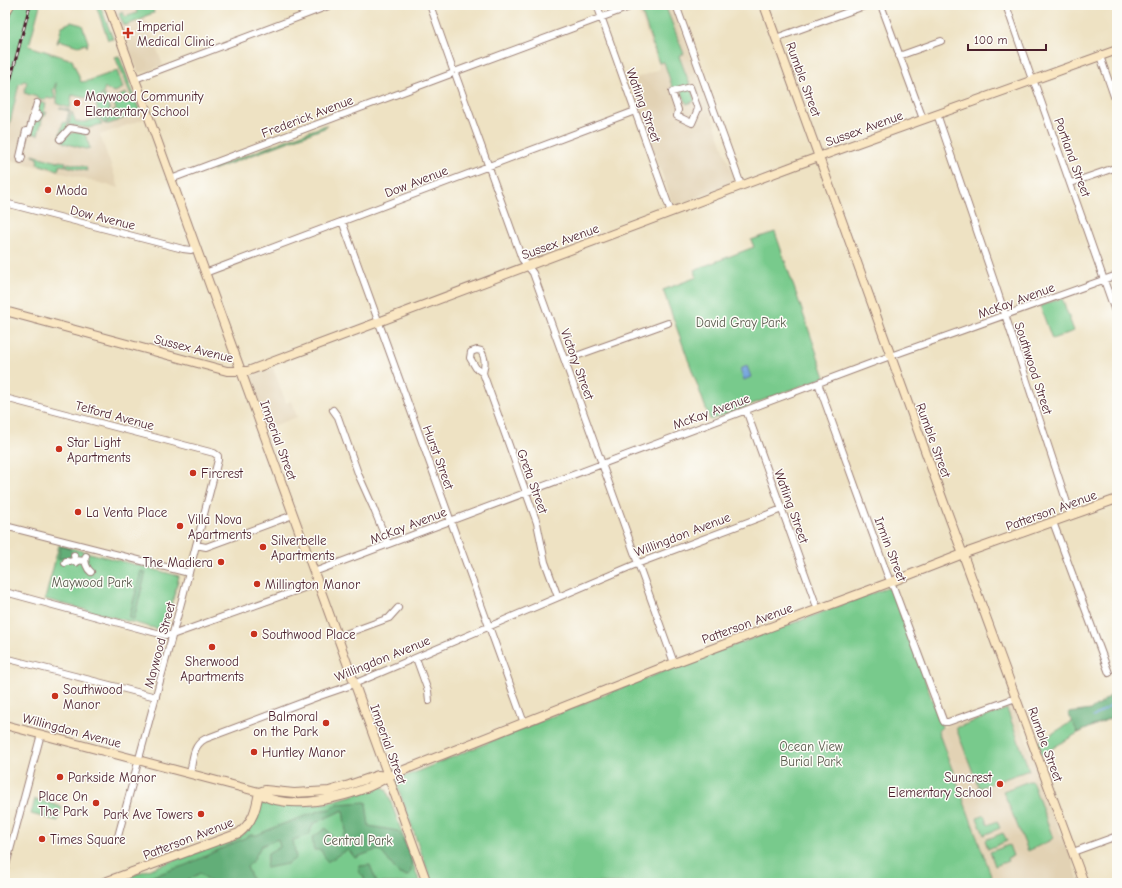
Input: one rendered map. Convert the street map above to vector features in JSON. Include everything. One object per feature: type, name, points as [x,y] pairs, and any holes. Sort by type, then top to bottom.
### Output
[{"type":"street","points":[[5,14],[10,5]]},
{"type":"street","name":"Imperial Street","points":[[108,5],[427,883]]},
{"type":"street","points":[[135,79],[331,5]]},
{"type":"street","name":"Victory Street","points":[[430,5],[522,259],[533,273],[674,663]]},
{"type":"street","name":"Watling Street","points":[[597,5],[671,212]]},
{"type":"street","name":"Frederick Avenue","points":[[172,179],[635,5]]},
{"type":"street","points":[[676,5],[741,185]]},
{"type":"street","name":"Rumble Street","points":[[764,5],[1084,883]]},
{"type":"street","points":[[776,38],[851,8],[867,5]]},
{"type":"street","points":[[881,5],[923,119]]},
{"type":"street","name":"Portland Street","points":[[1006,5],[1071,183],[1117,317]]},
{"type":"street","points":[[899,56],[941,41]]},
{"type":"street","name":"Sussex Avenue","points":[[5,311],[227,371],[248,371],[819,156],[1117,50]]},
{"type":"street","points":[[1100,56],[1117,105]]},
{"type":"street","points":[[690,87],[698,108],[692,123],[677,116],[678,110],[672,92],[690,87]]},
{"type":"street","points":[[22,155],[26,131],[29,132],[36,116],[37,103]]},
{"type":"street","name":"Dow Avenue","points":[[205,273],[635,111]]},
{"type":"street","name":"Southwood Street","points":[[937,114],[1071,516]]},
{"type":"street","points":[[60,139],[70,128],[87,131]]},
{"type":"street","points":[[1071,183],[1117,167]]},
{"type":"street","name":"Dow Avenue","points":[[5,203],[183,249],[191,250],[196,247]]},
{"type":"street","name":"Hurst Street","points":[[342,221],[524,723]]},
{"type":"street","name":"McKay Avenue","points":[[314,572],[891,356],[1117,275]]},
{"type":"street","points":[[565,360],[668,323]]},
{"type":"street","name":"Greta Street","points":[[483,373],[539,529],[546,562],[558,597]]},
{"type":"street","name":"Irmin Street","points":[[818,383],[944,722],[1016,698]]},
{"type":"street","name":"Telford Avenue","points":[[5,398],[189,446],[214,453],[218,456]]},
{"type":"street","points":[[333,410],[338,417],[359,476],[388,544]]},
{"type":"street","name":"Watling Street","points":[[746,410],[818,610]]},
{"type":"street","name":"Maywood Street","points":[[117,840],[189,573],[218,456]]},
{"type":"street","name":"Patterson Avenue","points":[[190,774],[259,792],[265,790],[294,793],[329,791],[349,786],[378,775],[388,776],[674,663],[818,610],[963,554],[1117,499]]},
{"type":"street","name":"Willingdon Avenue","points":[[5,725],[190,774],[195,748],[199,742],[205,739],[355,684],[639,563],[782,510]]},
{"type":"street","points":[[196,545],[204,547],[208,546],[293,515]]},
{"type":"street","points":[[1053,522],[1109,673]]},
{"type":"street","points":[[5,526],[189,573]]},
{"type":"street","points":[[66,561],[70,562],[75,559],[87,566]]},
{"type":"street","points":[[5,592],[145,630],[165,635],[172,635],[318,583]]},
{"type":"street","points":[[337,637],[389,618],[398,608]]},
{"type":"street","points":[[5,658],[156,697]]},
{"type":"street","points":[[416,658],[428,691],[429,701]]},
{"type":"street","points":[[5,869],[41,734]]},
{"type":"street","name":"Patterson Avenue","points":[[102,883],[239,832],[249,824],[254,815],[259,792]]},
{"type":"street","points":[[1073,852],[1117,836]]},
{"type":"street","points":[[5,840],[12,842]]},
{"type":"shaded area","points":[[114,5],[152,5],[154,13],[145,17],[163,65],[143,73],[138,72]]},
{"type":"shaded area","points":[[644,5],[672,5],[735,180],[733,184],[676,205],[672,202],[628,81],[660,69],[637,8]]},
{"type":"shaded area","name":"Maywood Community Elementary School","points":[[29,45],[73,59],[82,82],[125,67],[144,119],[100,135],[119,188],[11,160],[11,158],[5,157],[5,144]]},
{"type":"shaded area","points":[[273,368],[286,403],[291,401],[297,417],[267,428],[250,378]]},
{"type":"shaded area","name":"Suncrest Elementary School","points":[[1011,704],[1014,707],[1062,837],[1066,841],[1080,883],[994,883],[938,731],[942,727]]},
{"type":"green space","points":[[13,5],[40,5],[29,46],[72,60],[81,82],[117,71],[123,88],[115,92],[108,90],[105,87],[103,93],[96,102],[95,100],[72,95],[70,108],[57,104],[56,82],[53,89],[55,98],[47,98],[45,100],[38,99],[37,97],[24,93],[27,82],[24,81],[19,84],[5,144],[5,23]]},
{"type":"green space","points":[[96,5],[100,5],[113,39],[108,40]]},
{"type":"green space","points":[[143,5],[152,5],[154,13],[124,26],[119,14],[123,12],[125,17],[137,13],[136,8]]},
{"type":"green space","points":[[657,5],[665,5],[684,54],[679,56],[690,85],[673,89],[664,62],[659,63],[641,10]]},
{"type":"green space","points":[[71,22],[82,25],[88,42],[87,47],[86,44],[78,46],[59,40],[57,43],[62,26]]},
{"type":"green space","points":[[119,56],[134,95],[132,97],[115,57]]},
{"type":"green space","points":[[690,87],[695,101],[687,104],[681,90]]},
{"type":"green space","points":[[126,93],[129,103],[133,101],[134,96],[140,112],[109,124],[105,124],[109,120],[109,113],[116,109],[112,99]]},
{"type":"green space","points":[[104,94],[110,110],[107,113],[108,119],[104,124],[100,118],[96,104]]},
{"type":"green space","points":[[39,102],[46,104],[44,112],[38,114],[35,113]]},
{"type":"green space","points":[[60,108],[70,111],[67,129],[59,138],[63,122],[66,123],[69,111]]},
{"type":"green space","points":[[47,112],[45,116],[43,116],[38,135],[31,133],[34,121],[37,122],[39,115]]},
{"type":"green space","points":[[72,112],[76,122],[85,122],[98,118],[102,124],[89,128],[69,125]]},
{"type":"green space","points":[[326,125],[327,127],[213,170],[213,168]]},
{"type":"green space","points":[[75,132],[85,134],[90,148],[86,149],[64,143],[62,141],[70,134]]},
{"type":"green space","points":[[33,155],[58,162],[66,162],[65,166],[60,165],[58,170],[37,164],[38,158]]},
{"type":"green space","points":[[68,163],[86,167],[87,171],[66,166]]},
{"type":"green space","name":"David Gray Park","points":[[775,232],[825,377],[710,420],[663,290],[697,277],[694,270],[754,247],[751,240]]},
{"type":"green space","points":[[1062,298],[1074,331],[1052,339],[1040,306]]},
{"type":"green space","name":"Maywood Park","points":[[59,545],[179,576],[165,631],[45,599]]},
{"type":"green space","points":[[61,546],[70,549],[73,555],[58,559]]},
{"type":"green space","points":[[141,571],[146,572],[134,619],[129,618]]},
{"type":"green space","name":"Ocean View Burial Park","points":[[887,588],[891,589],[893,593],[942,727],[938,731],[994,883],[432,883],[397,785],[396,781],[399,779],[636,682]]},
{"type":"green space","points":[[1117,691],[1117,715],[1078,733],[1068,713],[1091,710]]},
{"type":"green space","points":[[1007,709],[1029,770],[979,788],[956,728]]},
{"type":"green space","points":[[1092,712],[1117,715],[1078,733],[1041,755],[1037,743],[1068,724]]},
{"type":"green space","points":[[1032,781],[1053,838],[1028,851],[1003,791]]},
{"type":"green space","name":"Central Park","points":[[381,787],[385,788],[387,791],[420,883],[111,883],[237,838],[246,832],[256,820],[261,804],[265,800],[312,805],[326,803]]},
{"type":"green space","points":[[35,799],[62,807],[58,821],[31,814]]},
{"type":"green space","points":[[366,802],[369,826],[398,831],[406,845],[412,867],[408,876],[399,874],[380,850],[355,858],[348,849],[327,862],[321,850],[314,850],[312,838],[326,828],[334,839],[340,839],[346,832],[343,810],[313,824],[309,835],[293,840],[296,858],[287,864],[266,868],[268,854],[280,847],[278,839],[261,846],[253,861],[247,867],[252,879],[251,883],[212,883],[200,873],[183,883],[143,883],[144,879],[186,865],[251,835],[257,835],[322,810],[330,809],[337,804]]},
{"type":"green space","points":[[984,815],[988,825],[997,821],[1000,828],[984,835],[977,818]]},
{"type":"green space","points":[[1003,833],[1007,841],[988,849],[985,840]]},
{"type":"green space","points":[[1009,845],[1013,856],[1007,858],[1008,861],[995,866],[990,852]]},
{"type":"green space","points":[[370,865],[377,883],[365,883],[364,877],[359,872],[360,866]]},
{"type":"water","points":[[747,366],[751,377],[744,380],[740,369]]},
{"type":"waterway","points":[[1093,717],[1117,702]]},
{"type":"railway","points":[[5,100],[30,5]]},
{"type":"place","name":"Imperial Medical Clinic","points":[[128,33]]},
{"type":"place","name":"Maywood Community Elementary School","points":[[77,103]]},
{"type":"place","name":"Moda","points":[[48,190]]},
{"type":"place","name":"Star Light Apartments","points":[[59,449]]},
{"type":"place","name":"Fircrest","points":[[193,473]]},
{"type":"place","name":"La Venta Place","points":[[78,512]]},
{"type":"place","name":"Villa Nova Apartments","points":[[180,526]]},
{"type":"place","name":"Silverbelle Apartments","points":[[263,547]]},
{"type":"place","name":"The Madiera","points":[[221,562]]},
{"type":"place","name":"Millington Manor","points":[[257,584]]},
{"type":"place","name":"Southwood Place","points":[[254,634]]},
{"type":"place","name":"Sherwood Apartments","points":[[212,647]]},
{"type":"place","name":"Southwood Manor","points":[[55,696]]},
{"type":"place","name":"Balmoral on the Park","points":[[326,723]]},
{"type":"place","name":"Huntley Manor","points":[[254,752]]},
{"type":"place","name":"Parkside Manor","points":[[60,777]]},
{"type":"place","name":"Suncrest Elementary School","points":[[1000,784]]},
{"type":"place","name":"Place On The Park","points":[[96,803]]},
{"type":"place","name":"Park Ave Towers","points":[[201,814]]},
{"type":"place","name":"Times Square","points":[[42,839]]}]
